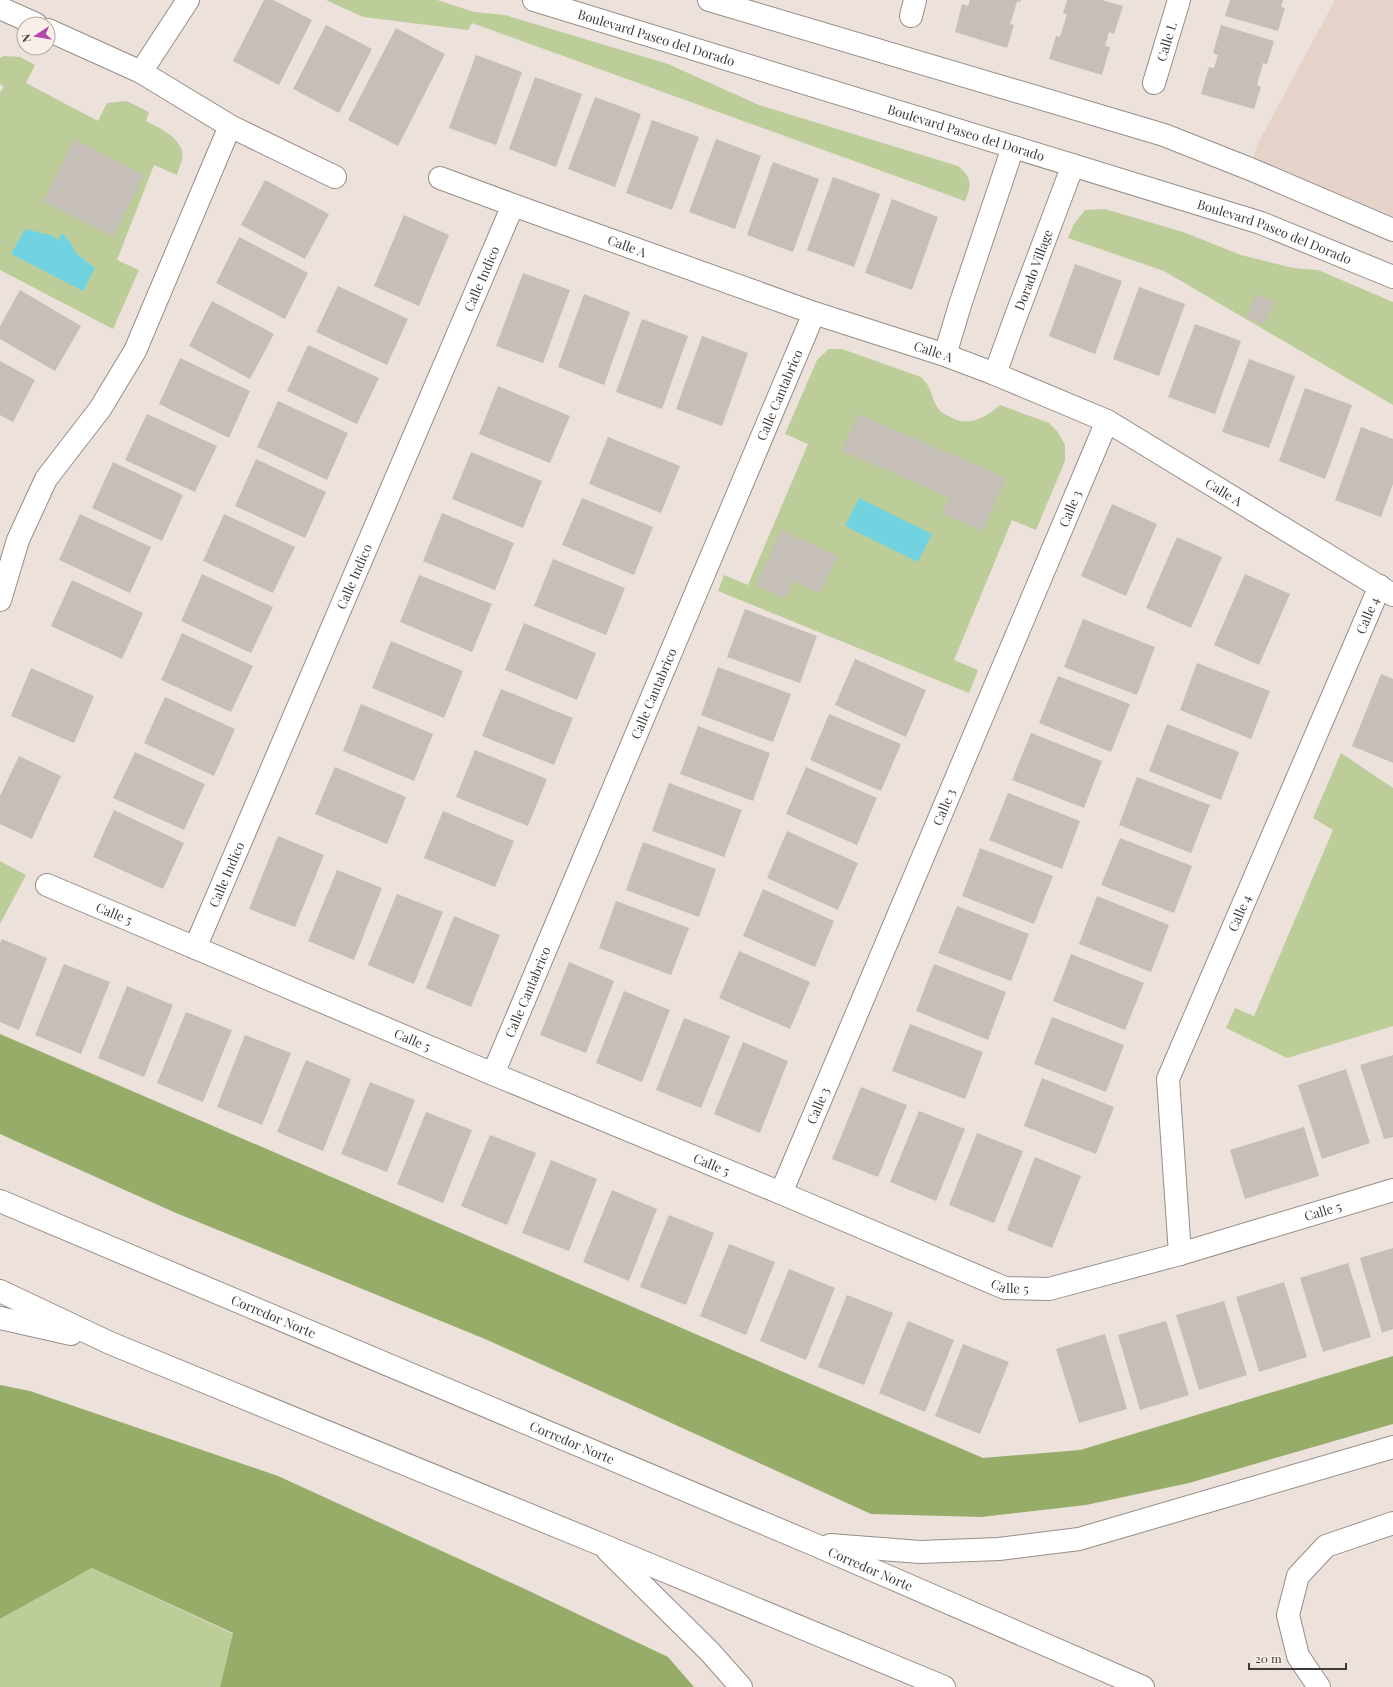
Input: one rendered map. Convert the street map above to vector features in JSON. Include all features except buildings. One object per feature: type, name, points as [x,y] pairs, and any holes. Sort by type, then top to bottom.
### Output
[{"type":"main road","points":[[141,72],[188,0]]},
{"type":"main road","name":"Boulevard Paseo del Dorado","points":[[534,0],[1261,223],[1393,277]]},
{"type":"main road","points":[[709,0],[1164,134],[1393,230]]},
{"type":"main road","name":"Calle L","points":[[1154,83],[1179,0]]},
{"type":"main road","points":[[0,8],[18,16]]},
{"type":"main road","points":[[56,34],[141,72],[230,126],[335,177]]},
{"type":"main road","points":[[0,600],[18,540],[46,479],[100,409],[135,351],[230,126]]},
{"type":"main road","points":[[945,355],[960,305],[1013,147]]},
{"type":"main road","name":"Dorado Village","points":[[996,374],[1013,324],[1073,165]]},
{"type":"main road","name":"Calle A","points":[[440,178],[814,313],[945,355],[996,374],[1107,421],[1386,591]]},
{"type":"main road","name":"Calle Indico","points":[[195,948],[513,205]]},
{"type":"main road","name":"Calle Cantabrico","points":[[493,1074],[814,313]]},
{"type":"main road","name":"Calle 3","points":[[781,1193],[1107,421]]},
{"type":"main road","name":"Calle 4","points":[[1180,1254],[1168,1079],[1386,591]]},
{"type":"main road","name":"Calle 5","points":[[47,884],[493,1074],[781,1193],[1005,1288],[1049,1289],[1180,1254],[1393,1190]]},
{"type":"main road","name":"Corredor Norte","points":[[0,1200],[813,1544],[1143,1687]]},
{"type":"main road","points":[[0,1291],[110,1343],[944,1687]]},
{"type":"main road","points":[[0,1318],[110,1343]]},
{"type":"main road","points":[[813,1544],[920,1552],[999,1549],[1079,1539],[1393,1447]]},
{"type":"main road","points":[[1319,1687],[1298,1656],[1288,1615],[1298,1576],[1326,1546],[1393,1523]]},
{"type":"main road","points":[[600,1544],[710,1652],[741,1687]]},
{"type":"shaded area","points":[[1335,0],[1393,0],[1393,216],[1250,169],[1257,145]]},
{"type":"green space","points":[[326,0],[437,0],[474,12],[505,15],[668,64],[759,105],[958,166],[963,170],[968,178],[970,186],[969,190],[965,201],[472,23],[468,30],[363,17]]},
{"type":"green space","points":[[4,56],[20,57],[35,65],[26,83],[98,121],[107,103],[127,101],[149,112],[146,121],[172,136],[180,145],[182,160],[177,175],[154,165],[117,260],[139,270],[113,329],[0,270],[0,92],[4,87],[0,84],[0,58]]},
{"type":"green space","points":[[1105,209],[1183,232],[1241,255],[1293,268],[1318,270],[1393,302],[1393,405],[1164,271],[1068,238],[1074,224],[1085,210]]},
{"type":"green space","points":[[829,349],[842,349],[921,377],[928,386],[935,403],[941,412],[959,421],[971,421],[978,419],[1000,405],[1049,423],[1058,432],[1065,445],[1065,461],[1036,530],[1012,520],[954,660],[978,670],[969,693],[718,591],[724,575],[748,585],[808,444],[785,434],[817,360]]},
{"type":"green space","points":[[1341,753],[1393,788],[1393,1026],[1287,1058],[1226,1028],[1235,1008],[1254,1016],[1333,830],[1313,818]]},
{"type":"green space","points":[[0,861],[26,875],[0,924]]},
{"type":"green space","points":[[0,1034],[983,1458],[1080,1450],[1393,1356],[1393,1424],[1189,1483],[1086,1505],[981,1517],[871,1514],[485,1339],[176,1213],[0,1134]]},
{"type":"green space","points":[[0,1385],[30,1391],[278,1476],[527,1590],[668,1657],[694,1687],[220,1687],[233,1633],[92,1568],[0,1619]]},
{"type":"green space","points":[[92,1568],[233,1634],[220,1687],[0,1687],[0,1619]]},
{"type":"water","points":[[25,229],[54,236],[57,241],[62,233],[77,254],[95,268],[83,291],[11,254]]},
{"type":"water","points":[[859,498],[932,534],[918,562],[845,526]]}]
